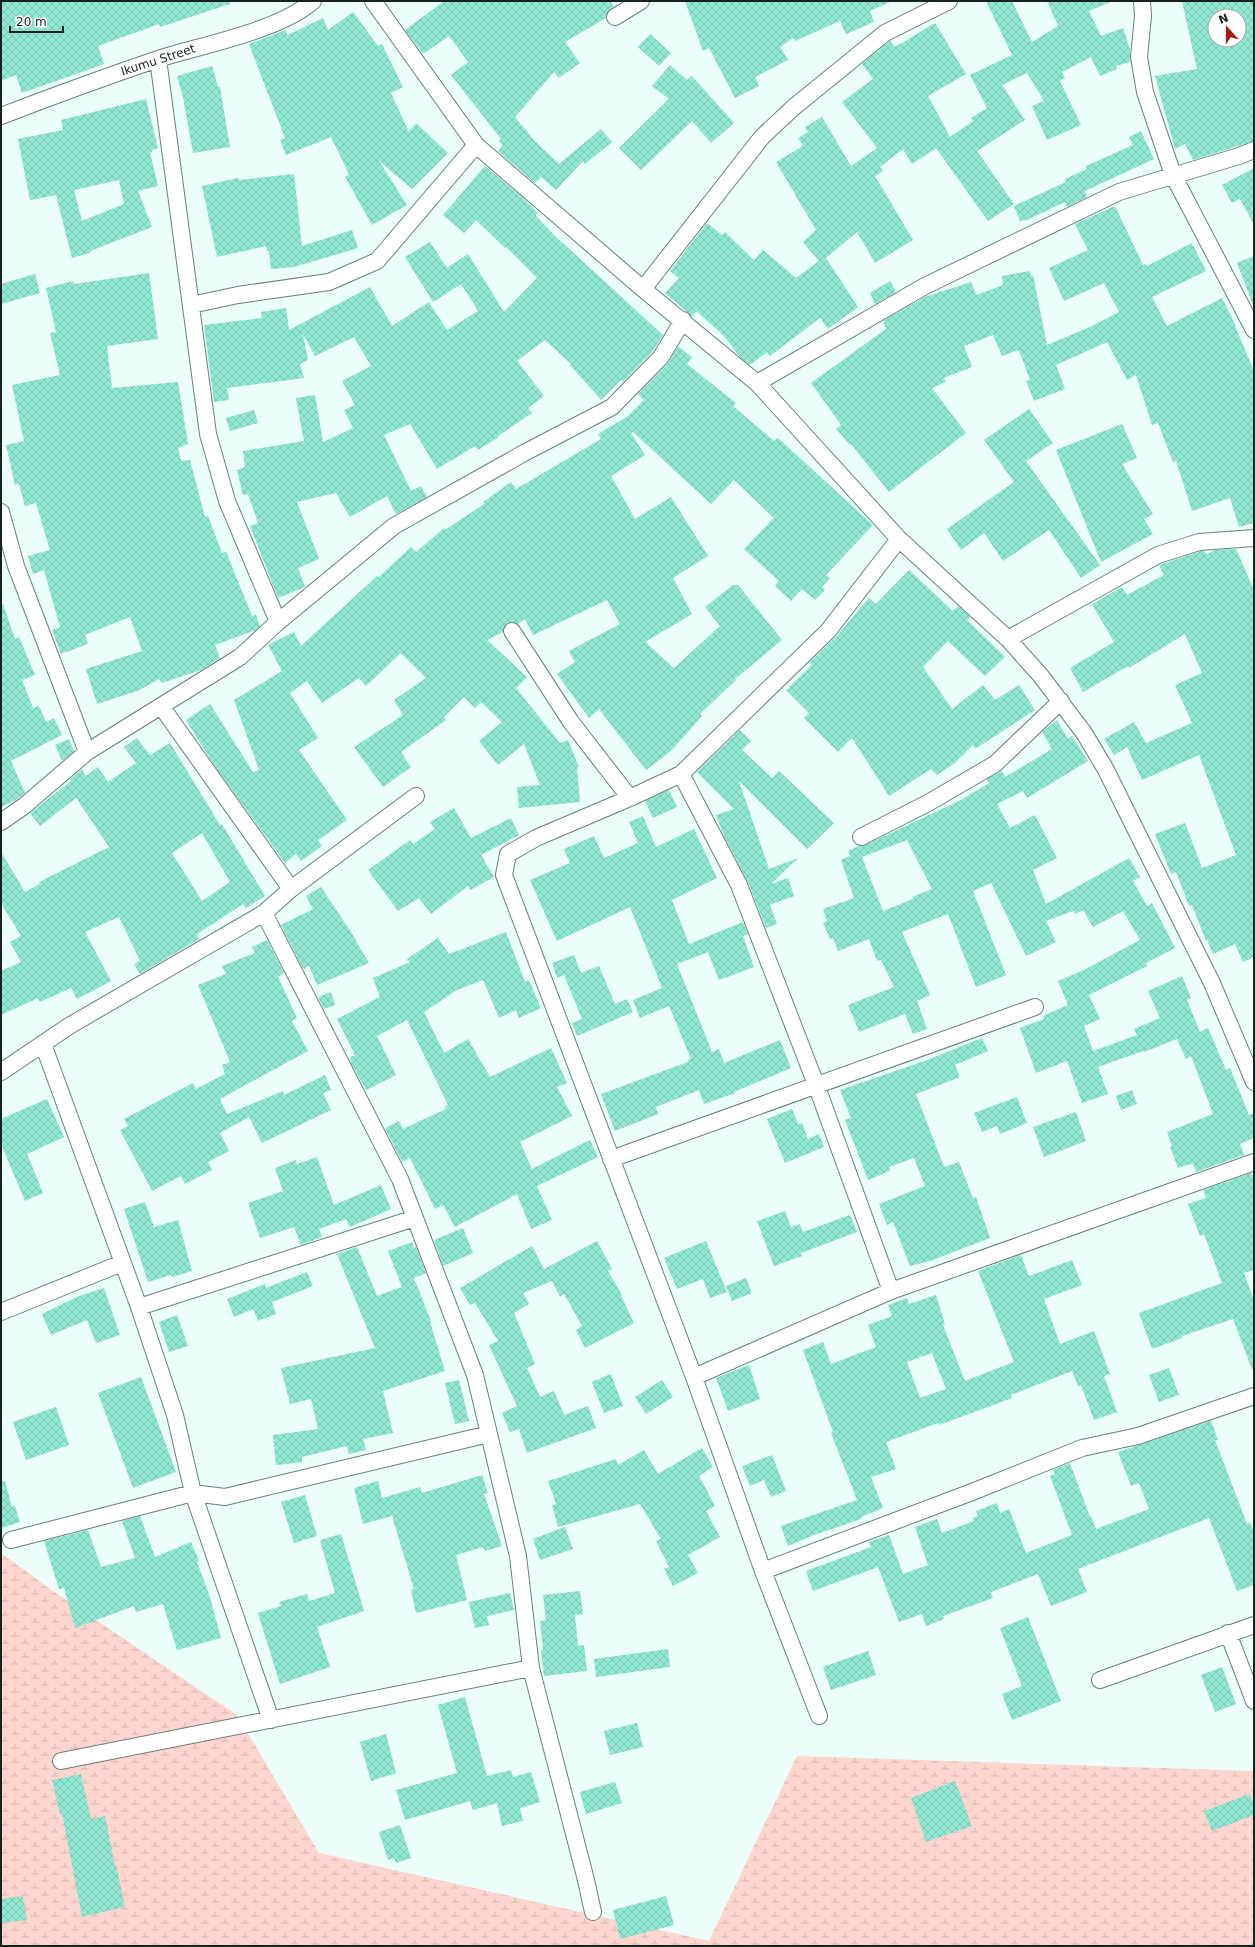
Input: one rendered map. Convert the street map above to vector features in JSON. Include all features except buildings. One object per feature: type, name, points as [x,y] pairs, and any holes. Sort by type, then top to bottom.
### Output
[{"type":"street","name":"Ikumu Street","points":[[1,116],[158,59],[274,23],[307,6],[313,1]]},
{"type":"street","points":[[373,1],[476,146],[643,289],[683,320],[757,383],[899,539],[1008,639],[1061,701],[1084,733],[1105,768],[1212,983],[1254,1082]]},
{"type":"street","points":[[615,17],[641,1]]},
{"type":"street","points":[[643,289],[762,137],[794,107],[885,33],[949,1]]},
{"type":"street","points":[[1142,1],[1143,16],[1139,57],[1145,92],[1173,175],[1254,330]]},
{"type":"street","points":[[158,59],[208,434],[227,501],[278,622]]},
{"type":"street","points":[[191,304],[238,295],[330,282],[377,261],[476,146]]},
{"type":"street","points":[[757,383],[925,286],[1120,192],[1239,156],[1254,150]]},
{"type":"street","points":[[1,822],[24,806],[87,752],[240,657],[278,622],[394,526],[524,453],[612,407],[661,357],[683,320]]},
{"type":"street","points":[[1,512],[16,566],[87,752]]},
{"type":"street","points":[[1008,639],[1158,554],[1199,542],[1254,538]]},
{"type":"street","points":[[819,1716],[763,1571],[694,1377],[504,875],[508,854],[536,838],[630,798],[680,774],[828,631],[899,539]]},
{"type":"street","points":[[512,632],[571,722],[630,798]]},
{"type":"street","points":[[861,837],[928,803],[995,764],[1061,701]]},
{"type":"street","points":[[161,706],[291,889]]},
{"type":"street","points":[[680,774],[739,886],[817,1086],[890,1291]]},
{"type":"street","points":[[1,1072],[69,1026],[264,913],[291,889],[416,796]]},
{"type":"street","points":[[264,913],[400,1179],[475,1375],[518,1556],[531,1668],[593,1912]]},
{"type":"street","points":[[611,1159],[1035,1007]]},
{"type":"street","points":[[43,1044],[139,1307],[175,1415],[193,1493],[271,1720]]},
{"type":"street","points":[[694,1377],[890,1291],[1254,1162]]},
{"type":"street","points":[[139,1307],[415,1218]]},
{"type":"street","points":[[1,1312],[122,1263]]},
{"type":"street","points":[[763,1571],[965,1495],[1082,1448],[1138,1436],[1254,1396]]},
{"type":"street","points":[[11,1540],[193,1493],[225,1497],[489,1434]]},
{"type":"street","points":[[1100,1680],[1254,1624]]},
{"type":"street","points":[[1228,1633],[1254,1701]]},
{"type":"street","points":[[61,1761],[531,1668]]},
{"type":"green space","points":[[1,1553],[53,1591],[237,1715],[319,1853],[709,1941],[797,1756],[1254,1771],[1254,1946],[1,1946]]}]
